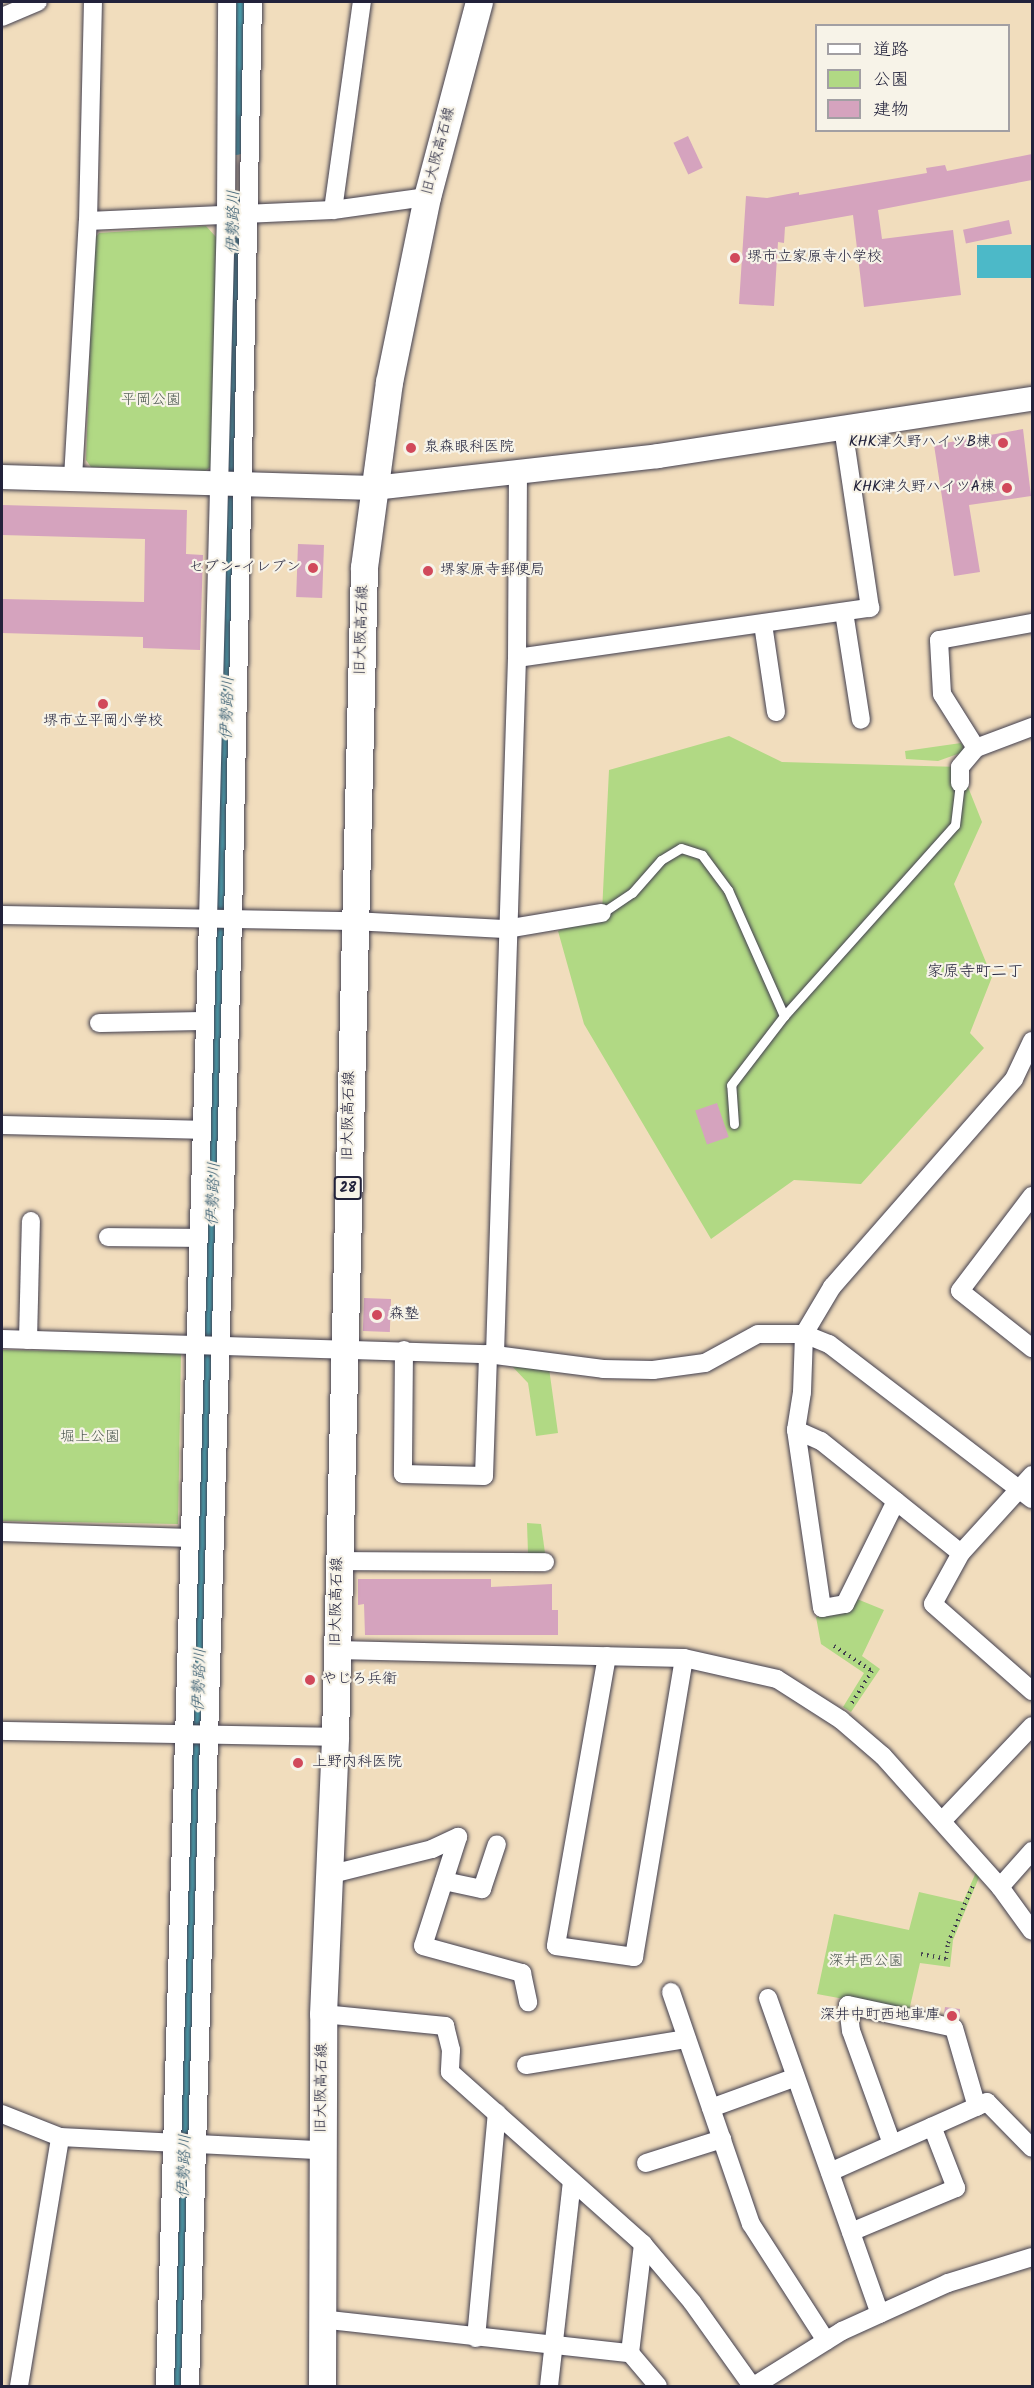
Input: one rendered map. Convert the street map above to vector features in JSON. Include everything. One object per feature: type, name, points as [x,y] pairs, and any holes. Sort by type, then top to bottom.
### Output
[{"type":"main road","name":"旧大阪高石線","points":[[322,2386],[320,2319],[323,2014],[335,1737],[337,1561],[364,567],[389,382],[427,197],[478,2]]},
{"type":"street","points":[[2,17],[38,2]]},
{"type":"street","points":[[73,478],[88,221],[93,2]]},
{"type":"street","points":[[165,2386],[204,1021],[220,920],[231,482],[226,216],[227,2]]},
{"type":"street","points":[[190,2386],[219,1343],[220,920],[231,482],[248,215],[253,2]]},
{"type":"street","points":[[333,210],[362,2]]},
{"type":"street","points":[[88,221],[333,210],[427,197]]},
{"type":"street","points":[[2,477],[374,488],[518,473],[1032,399]]},
{"type":"street","points":[[517,658],[870,608],[843,427]]},
{"type":"street","points":[[404,1350],[403,1474],[484,1476],[492,1354],[517,658],[518,473]]},
{"type":"street","points":[[844,612],[861,720]]},
{"type":"street","points":[[976,748],[942,694],[939,640],[1032,623]]},
{"type":"street","points":[[763,624],[776,712]]},
{"type":"street","points":[[960,783],[960,767],[976,748],[1032,727]]},
{"type":"street","points":[[2,915],[353,921],[506,928],[602,913]]},
{"type":"street","points":[[99,1023],[204,1021]]},
{"type":"street","points":[[896,1501],[845,1604],[822,1608],[796,1430],[802,1392],[804,1334],[832,1287],[1014,1078],[1032,1041]]},
{"type":"street","points":[[2,1125],[200,1130]]},
{"type":"street","points":[[1032,1196],[960,1291],[1032,1348]]},
{"type":"street","points":[[28,1340],[31,1221]]},
{"type":"street","points":[[108,1237],[198,1238]]},
{"type":"street","points":[[2,1339],[219,1343],[492,1354],[603,1369],[653,1370],[705,1363],[758,1334],[804,1334],[830,1344],[1026,1493]]},
{"type":"street","points":[[796,1430],[821,1441],[961,1553]]},
{"type":"street","points":[[1032,1475],[1026,1493],[961,1553],[933,1604],[1032,1691]]},
{"type":"street","points":[[2,1533],[190,1538]]},
{"type":"street","points":[[337,1561],[545,1562]]},
{"type":"street","points":[[336,1650],[684,1658],[777,1679],[841,1720],[883,1756],[1000,1887],[1032,1931]]},
{"type":"street","points":[[607,1656],[556,1946],[634,1957],[684,1658]]},
{"type":"street","points":[[942,1821],[1032,1726]]},
{"type":"street","points":[[2,1731],[335,1737]]},
{"type":"street","points":[[328,1875],[432,1849],[458,1837],[423,1946],[522,1973],[528,2002]]},
{"type":"street","points":[[444,1881],[482,1889],[497,1844]]},
{"type":"street","points":[[1000,1887],[1032,1851]]},
{"type":"street","points":[[671,1992],[752,2224],[826,2342]]},
{"type":"street","points":[[768,1998],[880,2314]]},
{"type":"street","points":[[892,2144],[851,2031],[848,2006],[954,2028],[977,2107]]},
{"type":"street","points":[[323,2014],[445,2026],[451,2050],[450,2072],[643,2244],[692,2302],[753,2386],[826,2342],[880,2314],[948,2283],[1032,2257]]},
{"type":"street","points":[[526,2065],[687,2039]]},
{"type":"street","points":[[711,2108],[796,2077]]},
{"type":"street","points":[[830,2172],[987,2102],[1032,2148]]},
{"type":"street","points":[[476,2338],[497,2113]]},
{"type":"street","points":[[2,2114],[60,2137],[321,2150]]},
{"type":"street","points":[[851,2232],[956,2188],[932,2126]]},
{"type":"street","points":[[20,2386],[60,2137]]},
{"type":"street","points":[[646,2163],[722,2139]]},
{"type":"street","points":[[549,2386],[572,2181]]},
{"type":"street","points":[[630,2353],[643,2244]]},
{"type":"street","points":[[320,2319],[553,2347],[630,2353],[658,2386]]},
{"type":"lane","points":[[734,1124],[731,1085],[784,1016],[955,825],[960,783]]},
{"type":"lane","points":[[602,913],[632,893],[661,860],[681,848],[702,855],[728,890],[784,1016]]},
{"type":"path","points":[[834,1646],[872,1671],[841,1720]]},
{"type":"path","points":[[921,1954],[946,1959],[948,1943],[981,1865]]},
{"type":"green space","name":"平岡公園","points":[[206,226],[216,237],[212,466],[205,471],[91,467],[86,460],[94,239],[99,233]]},
{"type":"green space","points":[[729,736],[782,762],[960,767],[982,822],[954,884],[992,977],[970,1033],[984,1048],[861,1184],[794,1180],[711,1239],[584,1024],[558,931],[602,912],[609,770]]},
{"type":"green space","points":[[961,743],[966,751],[938,761],[906,759],[905,751]]},
{"type":"green space","name":"堀上公園","points":[[2,1350],[181,1353],[178,1524],[2,1521]]},
{"type":"green space","points":[[509,1363],[549,1368],[558,1433],[536,1436],[528,1383]]},
{"type":"green space","points":[[527,1523],[541,1524],[545,1553],[528,1553]]},
{"type":"green space","points":[[857,1599],[884,1610],[862,1656],[880,1669],[851,1712],[843,1707],[864,1673],[821,1644],[816,1617],[850,1612]]},
{"type":"green space","name":"深井西公園","points":[[977,1870],[980,1875],[953,1940],[950,1967],[920,1963],[909,2011],[817,1994],[834,1914],[909,1930],[919,1892],[963,1902]]},
{"type":"water","points":[[977,245],[1032,245],[1032,278],[977,278]]},
{"type":"building","points":[[688,136],[703,168],[688,174],[673,143]]},
{"type":"building","points":[[1032,154],[1032,180],[878,210],[882,239],[953,230],[961,295],[864,307],[853,215],[785,227],[784,243],[778,242],[774,306],[739,304],[746,196],[767,198],[799,192],[799,195],[927,173],[926,168],[945,165],[947,171]]},
{"type":"building","points":[[1009,220],[1012,234],[966,243],[963,230]]},
{"type":"building","points":[[1023,429],[1031,496],[969,505],[980,572],[954,576],[934,445]]},
{"type":"building","points":[[2,505],[187,510],[186,554],[203,555],[200,650],[143,648],[143,637],[2,633],[2,599],[144,602],[145,539],[2,535]]},
{"type":"building","points":[[298,544],[324,545],[322,598],[296,597]]},
{"type":"building","points":[[717,1103],[729,1137],[707,1145],[695,1110]]},
{"type":"building","name":"森塾","points":[[364,1298],[391,1299],[390,1332],[363,1331]]},
{"type":"building","points":[[358,1579],[491,1579],[491,1587],[552,1584],[552,1610],[558,1610],[558,1635],[365,1635],[364,1604],[358,1605]]},
{"type":"building","points":[[945,2007],[960,2009],[960,2019],[944,2014]]},
{"type":"waterway","name":"伊勢路川","points":[[235,138],[237,2]]},
{"type":"waterway","name":"伊勢路川","points":[[179,2386],[230,651],[234,212]]},
{"type":"place","name":"堺市立家原寺小学校","points":[[735,258]]},
{"type":"place","name":"KHK津久野ハイツB棟","points":[[1003,443]]},
{"type":"place","name":"泉森眼科医院","points":[[411,448]]},
{"type":"place","name":"KHK津久野ハイツA棟","points":[[1007,488]]},
{"type":"place","name":"セブン-イレブン","points":[[313,568]]},
{"type":"place","name":"堺家原寺郵便局","points":[[428,571]]},
{"type":"place","name":"堺市立平岡小学校","points":[[103,704]]},
{"type":"place","name":"森塾","points":[[377,1315]]},
{"type":"place","name":"やじろ兵衛","points":[[310,1680]]},
{"type":"place","name":"上野内科医院","points":[[298,1763]]},
{"type":"place","name":"深井中町西地車庫","points":[[952,2016]]},
{"type":"district","name":"家原寺町二丁","points":[[975,972]]}]
